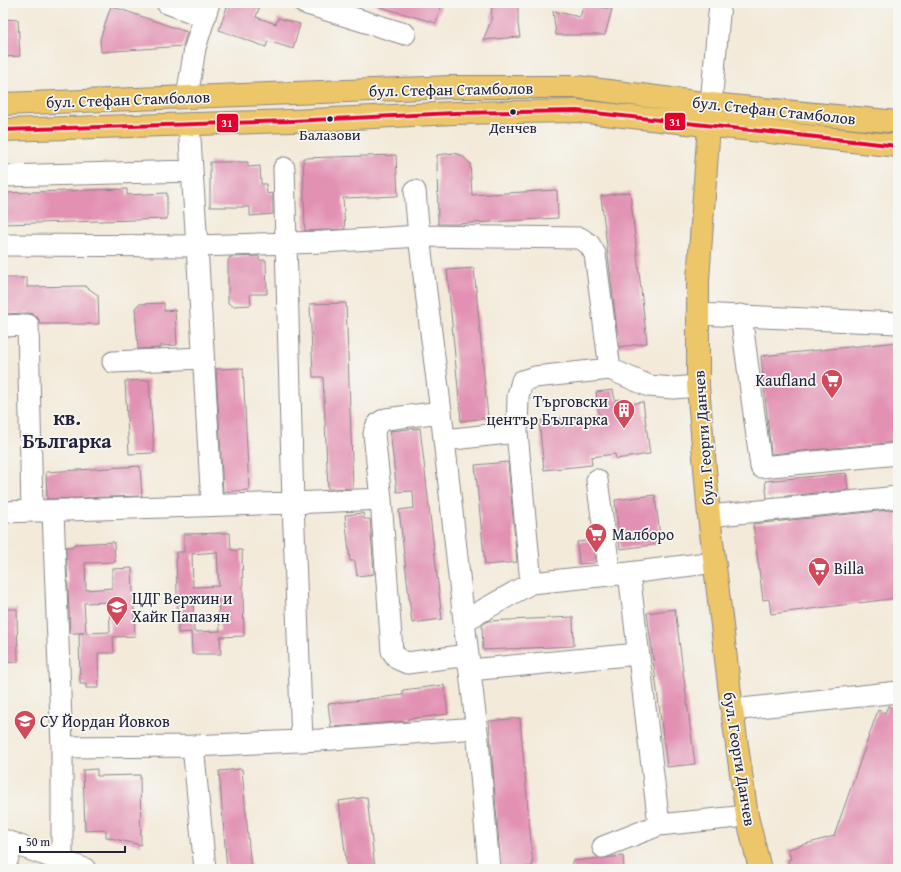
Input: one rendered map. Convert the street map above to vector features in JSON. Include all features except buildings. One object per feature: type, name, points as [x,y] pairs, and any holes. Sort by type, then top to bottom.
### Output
[{"type":"main road","name":"бул. Стефан Стамболов","points":[[3,104],[451,87],[577,87],[711,104],[898,122]]},
{"type":"main road","name":"бул. Георги Данчев","points":[[711,104],[708,126],[698,280],[698,386],[709,516],[732,710],[747,816],[760,869]]},
{"type":"main road","name":"бул. Стефан Стамболов","points":[[3,130],[292,121],[454,113],[577,111],[898,146]]},
{"type":"street","points":[[167,3],[207,10],[195,48],[187,97]]},
{"type":"street","points":[[304,3],[405,34]]},
{"type":"street","name":"бул. Георги Данчев","points":[[711,104],[720,3]]},
{"type":"street","points":[[189,124],[212,506]]},
{"type":"street","points":[[284,168],[293,503],[311,741]]},
{"type":"street","points":[[3,176],[192,172]]},
{"type":"street","points":[[415,191],[469,663],[489,869]]},
{"type":"street","points":[[3,245],[197,246],[419,236],[580,238],[589,244],[595,254],[610,369]]},
{"type":"street","points":[[698,314],[898,323]]},
{"type":"street","points":[[740,315],[761,466],[898,454]]},
{"type":"street","points":[[3,326],[28,325],[32,511]]},
{"type":"street","points":[[113,362],[203,358]]},
{"type":"street","points":[[531,583],[517,432],[518,396],[522,381],[535,377],[610,369],[649,386],[673,388],[698,386]]},
{"type":"street","points":[[441,412],[382,420],[376,426],[374,434],[381,498],[392,650],[394,655],[407,663],[469,663],[638,654]]},
{"type":"street","points":[[444,440],[517,432]]},
{"type":"street","points":[[597,480],[638,654],[659,825]]},
{"type":"street","points":[[709,516],[898,497]]},
{"type":"street","points":[[3,512],[293,503],[381,498]]},
{"type":"street","points":[[53,511],[62,747],[62,861]]},
{"type":"street","points":[[464,621],[531,583],[715,562]]},
{"type":"street","points":[[732,710],[898,692]]},
{"type":"street","points":[[62,747],[193,746],[311,741],[476,728]]},
{"type":"street","points":[[193,746],[205,869]]},
{"type":"street","points":[[604,847],[659,825],[747,816]]},
{"type":"street","points":[[4,869],[8,842],[85,869]]},
{"type":"transit line","name":"31","points":[[3,130],[292,121],[454,113],[577,111],[898,146]]},
{"type":"place","name":"Денчев","points":[[513,112]]},
{"type":"place","name":"Балазови","points":[[330,119]]},
{"type":"place","name":"Kaufland","points":[[832,400]]},
{"type":"place","name":"Търговски център Българка","points":[[624,430]]},
{"type":"place","name":"Малборо","points":[[596,554]]},
{"type":"place","name":"Billa","points":[[819,588]]},
{"type":"place","name":"ЦДГ Вержин и Хайк Папазян","points":[[117,626]]},
{"type":"place","name":"СУ Йордан Йовков","points":[[25,740]]},
{"type":"district","name":"кв. Българка","points":[[67,430]]}]
